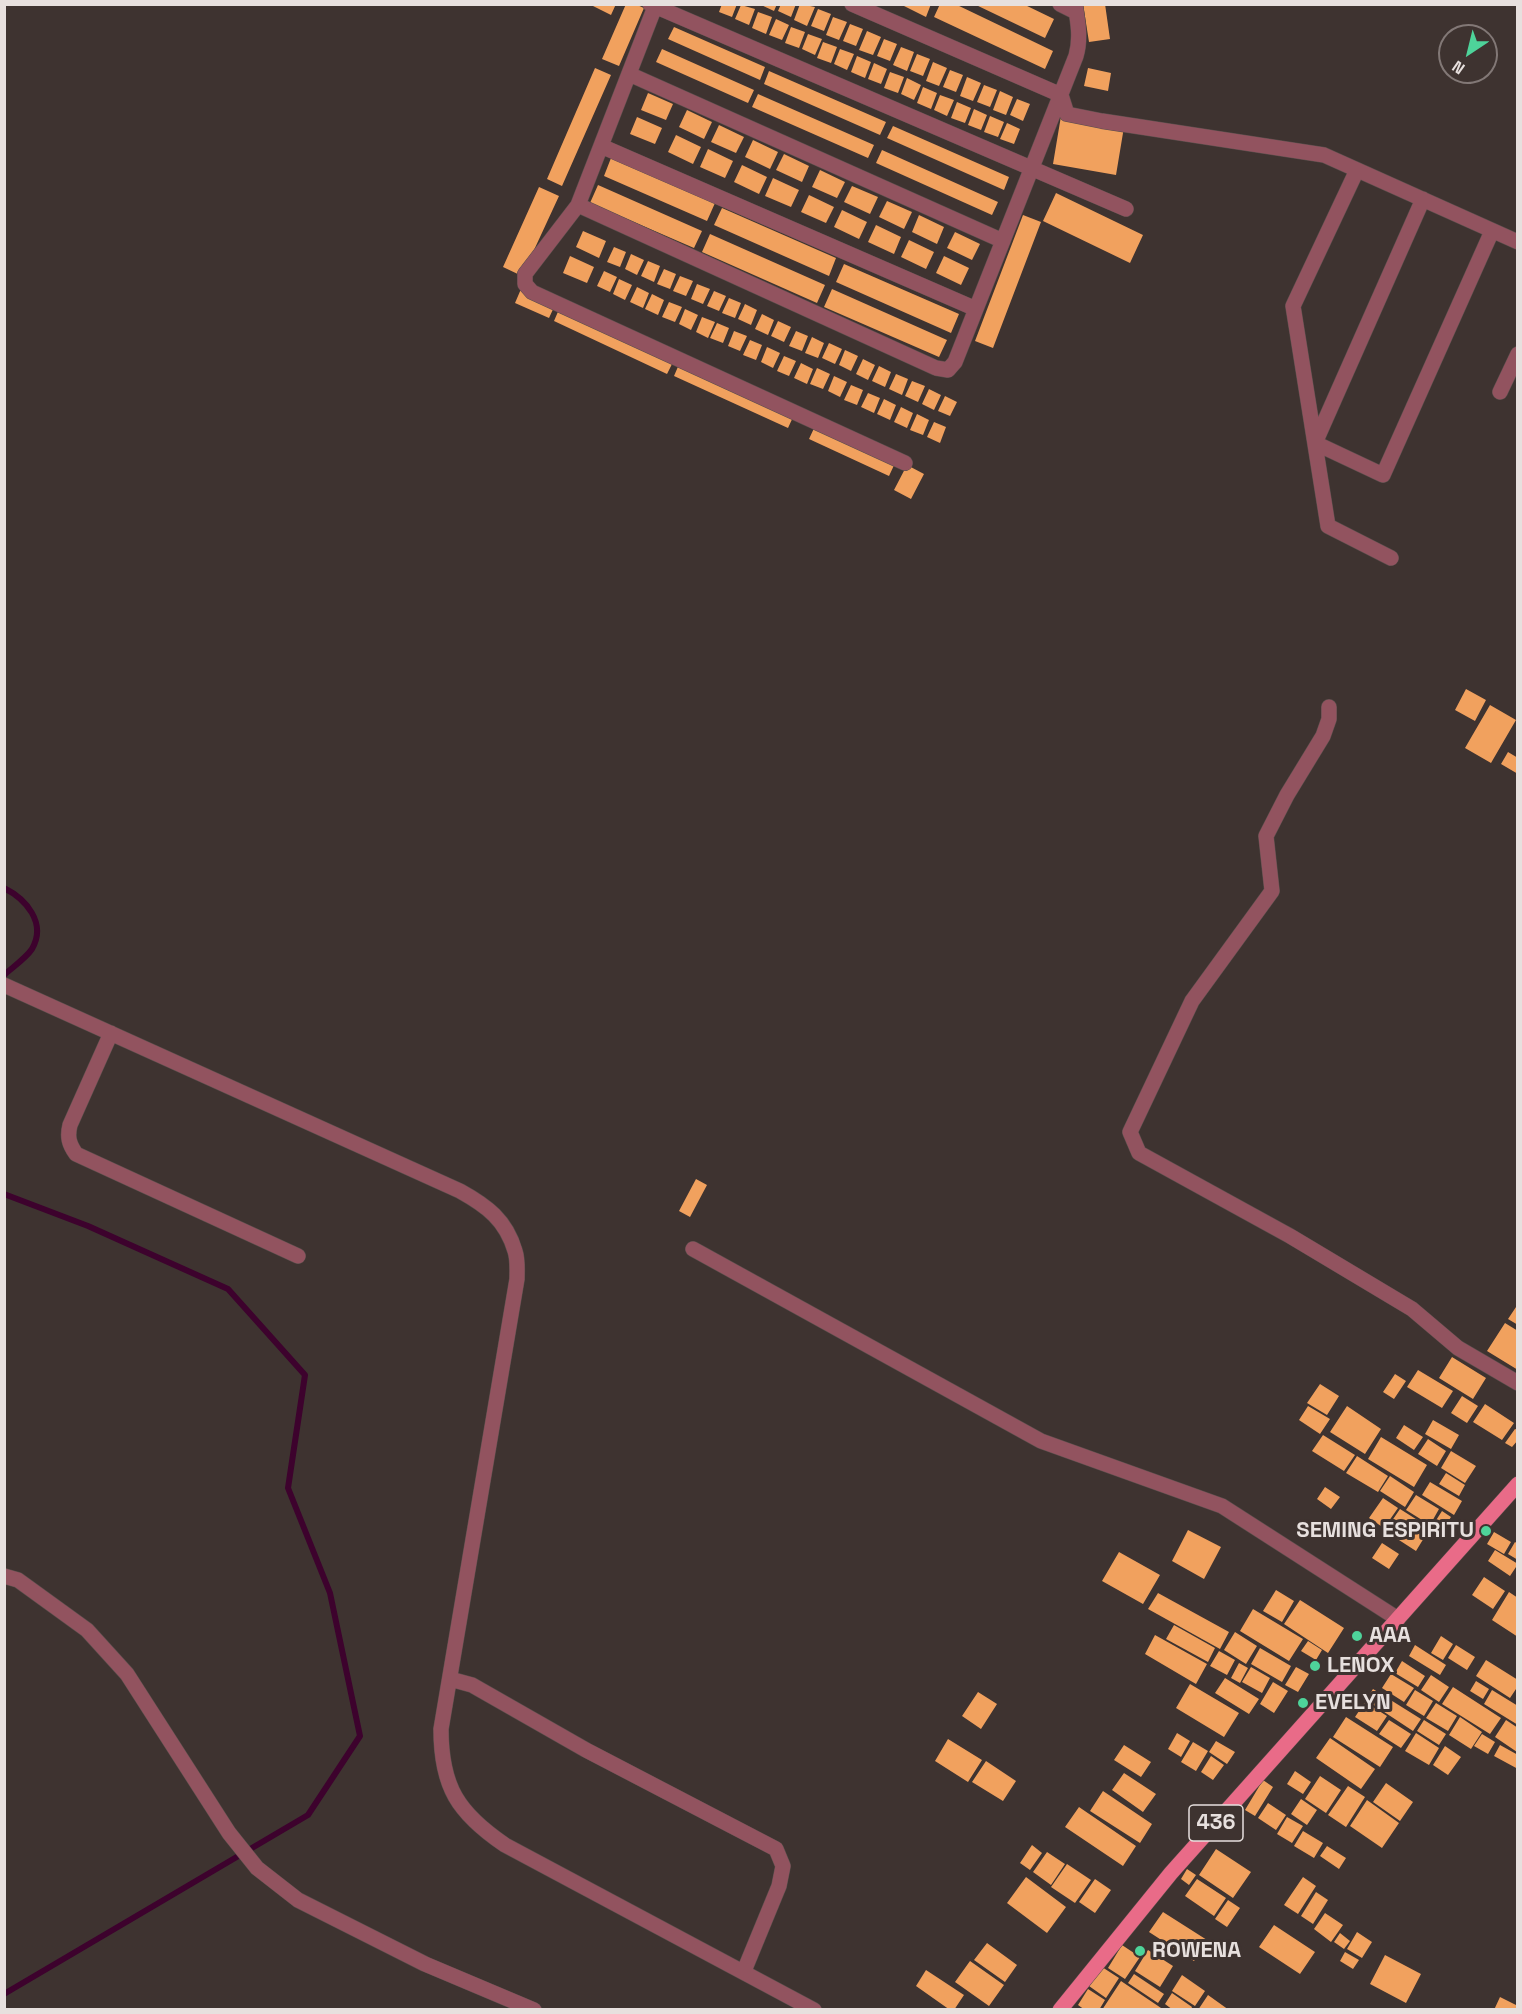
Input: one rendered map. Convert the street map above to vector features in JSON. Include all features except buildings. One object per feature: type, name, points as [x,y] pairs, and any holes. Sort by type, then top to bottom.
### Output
[{"type":"main road","name":"436","points":[[1060,2010],[1179,1864],[1518,1484]]},
{"type":"street","points":[[852,4],[1061,95],[1067,114],[1324,155],[1518,242]]},
{"type":"street","points":[[578,205],[936,368],[948,370],[955,362],[1079,45],[1076,8],[1060,4]]},
{"type":"street","points":[[905,463],[532,292],[525,284],[525,274],[578,205],[654,5],[1126,209]]},
{"type":"street","points":[[629,74],[1003,241]]},
{"type":"street","points":[[601,146],[976,309]]},
{"type":"street","points":[[1358,170],[1293,306],[1328,526],[1391,558]]},
{"type":"street","points":[[1315,443],[1423,199]]},
{"type":"street","points":[[1315,443],[1383,475],[1492,231]]},
{"type":"street","points":[[1500,392],[1518,354]]},
{"type":"street","points":[[1329,707],[1329,718],[1323,736],[1287,795],[1266,836],[1272,891],[1192,1002],[1130,1132],[1139,1153],[1290,1236],[1412,1309],[1458,1347],[1518,1383]]},
{"type":"street","points":[[4,985],[460,1191],[485,1205],[503,1223],[516,1252],[517,1279],[441,1729],[441,1748],[450,1788],[467,1815],[483,1830],[522,1855],[814,2010]]},
{"type":"street","points":[[111,1033],[70,1125],[68,1135],[70,1145],[76,1154],[298,1256]]},
{"type":"street","points":[[693,1248],[1041,1441],[1222,1506],[1398,1619]]},
{"type":"street","points":[[4,1576],[18,1580],[87,1630],[127,1674],[230,1833],[258,1868],[298,1900],[425,1964],[534,2010]]},
{"type":"street","points":[[450,1679],[472,1685],[586,1750],[776,1849],[783,1866],[779,1886],[744,1971]]},
{"type":"waterway","points":[[4,888],[26,905],[36,921],[37,930],[32,949],[4,975]]},
{"type":"waterway","points":[[4,1194],[88,1226],[228,1289],[305,1375],[288,1488],[330,1593],[360,1736],[308,1815],[4,1994]]},
{"type":"place","name":"SEMING ESPIRITU","points":[[1486,1531]]},
{"type":"place","name":"AAA","points":[[1357,1636]]},
{"type":"place","name":"LENOX","points":[[1315,1666]]},
{"type":"place","name":"EVELYN","points":[[1303,1703]]},
{"type":"place","name":"ROWENA","points":[[1140,1951]]}]
